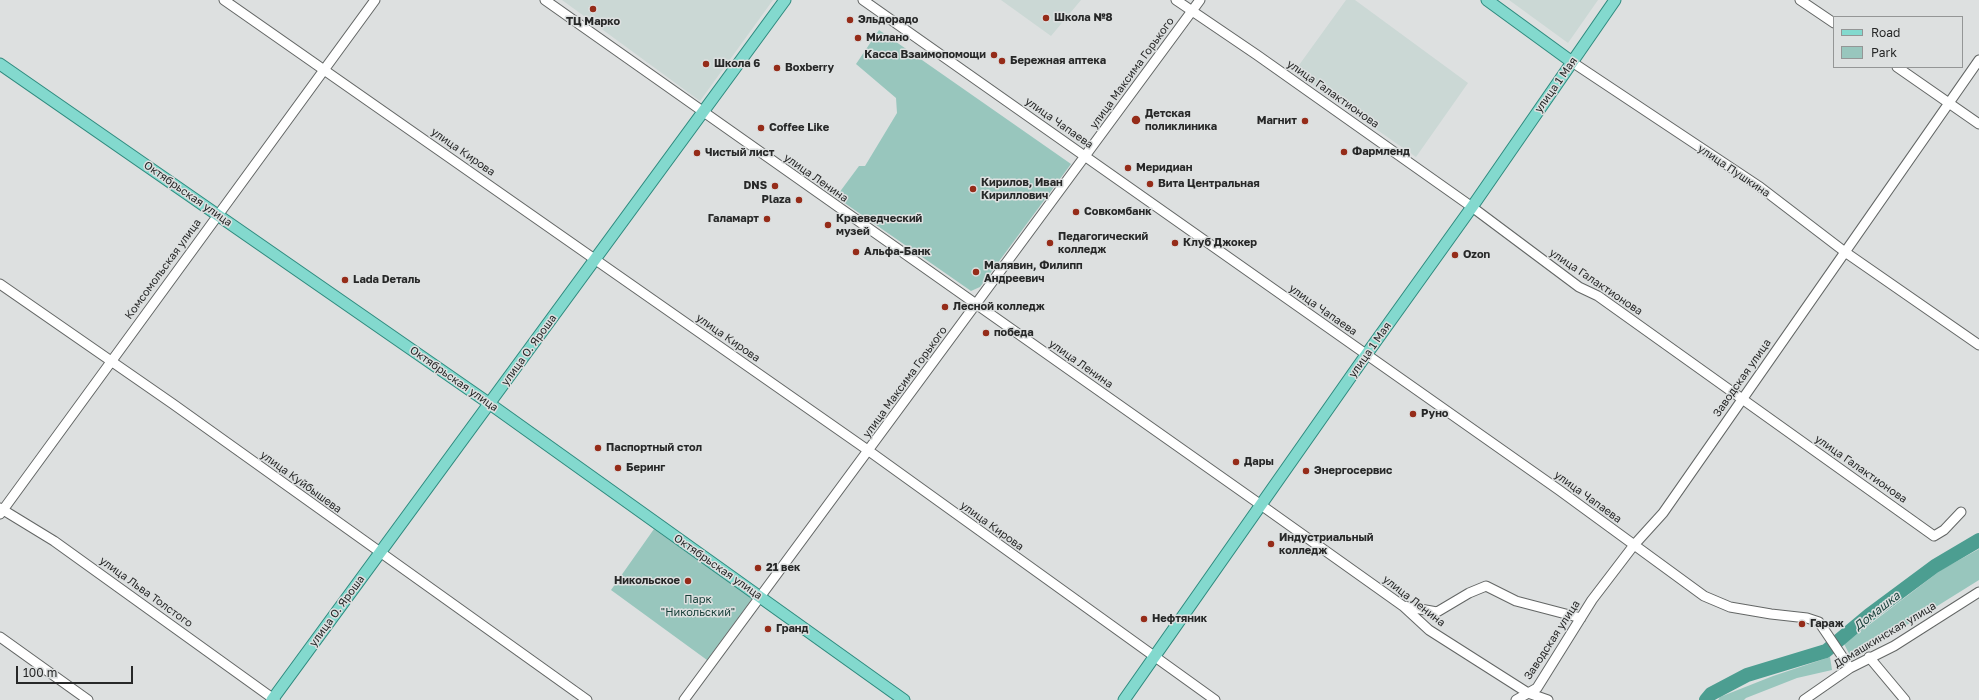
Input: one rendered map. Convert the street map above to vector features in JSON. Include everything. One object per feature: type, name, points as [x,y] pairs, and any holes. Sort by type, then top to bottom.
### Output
[{"type":"main road","name":"улица О. Яроша","points":[[273,700],[785,0]]},
{"type":"main road","name":"улица Пушкина","points":[[1487,0],[1572,62]]},
{"type":"main road","name":"улица 1 Мая","points":[[1124,700],[1366,355],[1472,207],[1615,0]]},
{"type":"main road","name":"Октябрьская улица","points":[[0,64],[490,404],[904,700]]},
{"type":"street","name":"улица Кирова","points":[[224,0],[869,451],[1154,658],[1215,700]]},
{"type":"street","name":"Комсомольская улица","points":[[1,511],[111,363],[375,0]]},
{"type":"street","name":"улица Ленина","points":[[545,0],[703,114],[1403,606],[1429,630],[1528,693],[1548,700]]},
{"type":"street","name":"улица Чапаева","points":[[864,0],[1559,490],[1704,596],[1730,607],[1807,618],[1819,622],[1836,650],[1850,668]]},
{"type":"street","name":"улица Галактионова","points":[[1176,0],[1257,55],[1472,207],[1579,287],[1598,296],[1741,400],[1934,536],[1944,530],[1961,512]]},
{"type":"street","name":"улица Максима Горького","points":[[684,700],[761,598],[1200,0]]},
{"type":"street","points":[[1800,0],[1833,22]]},
{"type":"street","name":"Заводская улица","points":[[1516,700],[1537,688],[1592,600],[1634,544],[1663,513],[1979,60]]},
{"type":"street","name":"улица Пушкина","points":[[1572,62],[1760,187],[1845,252],[1979,345]]},
{"type":"street","points":[[1899,68],[1979,124]]},
{"type":"street","name":"улица Куйбышева","points":[[0,284],[111,363],[173,404],[587,700]]},
{"type":"street","name":"улица Льва Толстого","points":[[1,511],[54,541],[273,700]]},
{"type":"street","points":[[1403,606],[1437,612],[1469,593],[1486,586],[1516,601],[1581,618]]},
{"type":"street","name":"Домашкинская улица","points":[[1804,700],[1850,668],[1869,657],[1894,646],[1979,592]]},
{"type":"street","points":[[0,637],[88,700]]},
{"type":"street","points":[[1869,657],[1905,700]]},
{"type":"shaded area","points":[[562,0],[773,0],[700,101]]},
{"type":"shaded area","name":"Школа №8","points":[[1001,0],[1081,0],[1051,36]]},
{"type":"shaded area","points":[[1346,0],[1355,0],[1468,83],[1416,157],[1294,72]]},
{"type":"shaded area","points":[[1509,0],[1598,0],[1568,43]]},
{"type":"green space","points":[[879,30],[1071,164],[980,287],[971,291],[836,197],[859,166],[865,166],[897,113],[896,98],[856,64]]},
{"type":"green space","name":"Парк \"Никольский\"","points":[[654,529],[752,599],[707,660],[611,590]]},
{"type":"green space","points":[[1979,549],[1979,580],[1852,659],[1844,644],[1941,570]]},
{"type":"green space","points":[[1830,657],[1832,670],[1797,678],[1744,700],[1718,700],[1720,697],[1773,676]]},
{"type":"waterway","name":"Домашка","points":[[1706,700],[1711,694],[1747,675],[1826,651],[1869,615],[1935,566],[1979,540]]},
{"type":"place","name":"ТЦ Марко","points":[[593,9]]},
{"type":"place","name":"Школа №8","points":[[1046,18]]},
{"type":"place","name":"Эльдорадо","points":[[850,20]]},
{"type":"place","name":"Милано","points":[[858,38]]},
{"type":"place","name":"Касса Взаимопомощи","points":[[994,55]]},
{"type":"place","name":"Бережная аптека","points":[[1002,61]]},
{"type":"place","name":"Школа 6","points":[[706,64]]},
{"type":"place","name":"Boxberry","points":[[777,68]]},
{"type":"place","name":"Детская поликлиника","points":[[1136,120]]},
{"type":"place","name":"Магнит","points":[[1305,121]]},
{"type":"place","name":"Coffee Like","points":[[761,128]]},
{"type":"place","name":"Фармленд","points":[[1344,152]]},
{"type":"place","name":"Чистый лист","points":[[697,153]]},
{"type":"place","name":"Меридиан","points":[[1128,168]]},
{"type":"place","name":"Вита Центральная","points":[[1150,184]]},
{"type":"place","name":"DNS","points":[[775,186]]},
{"type":"place","name":"Кирилов, Иван Кириллович","points":[[973,189]]},
{"type":"place","name":"Plaza","points":[[799,200]]},
{"type":"place","name":"Совкомбанк","points":[[1076,212]]},
{"type":"place","name":"Галамарт","points":[[767,219]]},
{"type":"place","name":"Краеведческий музей","points":[[828,225]]},
{"type":"place","name":"Педагогический колледж","points":[[1050,243]]},
{"type":"place","name":"Клуб Джокер","points":[[1175,243]]},
{"type":"place","name":"Альфа-Банк","points":[[856,252]]},
{"type":"place","name":"Ozon","points":[[1455,255]]},
{"type":"place","name":"Малявин, Филипп Андреевич","points":[[976,272]]},
{"type":"place","name":"Lada Dеталь","points":[[345,280]]},
{"type":"place","name":"Лесной колледж","points":[[945,307]]},
{"type":"place","name":"победа","points":[[986,333]]},
{"type":"place","name":"Руно","points":[[1413,414]]},
{"type":"place","name":"Паспортный стол","points":[[598,448]]},
{"type":"place","name":"Дары","points":[[1236,462]]},
{"type":"place","name":"Беринг","points":[[618,468]]},
{"type":"place","name":"Энергосервис","points":[[1306,471]]},
{"type":"place","name":"Индустриальный колледж","points":[[1271,544]]},
{"type":"place","name":"21 век","points":[[758,568]]},
{"type":"place","name":"Никольское","points":[[688,581]]},
{"type":"place","name":"Нефтяник","points":[[1144,619]]},
{"type":"place","name":"Гараж","points":[[1802,624]]},
{"type":"place","name":"Гранд","points":[[768,629]]}]
